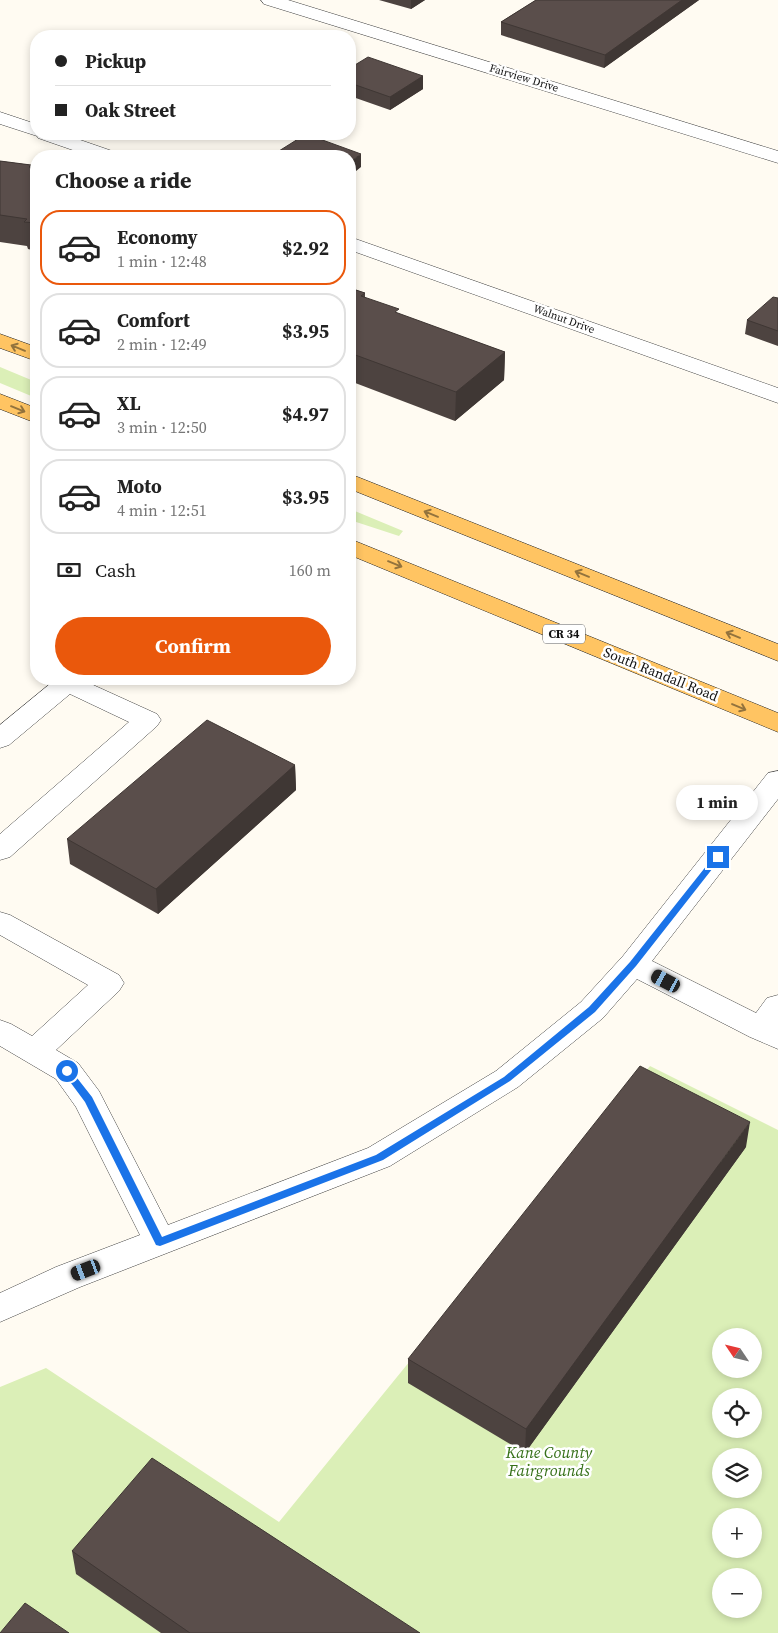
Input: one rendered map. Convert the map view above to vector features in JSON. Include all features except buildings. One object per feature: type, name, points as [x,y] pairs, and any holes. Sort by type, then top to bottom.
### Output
[{"type":"main road","points":[[0,340],[30,352]]},
{"type":"main road","points":[[0,401],[30,414]]},
{"type":"main road","points":[[356,483],[778,653]]},
{"type":"main road","name":"South Randall Road","points":[[356,548],[778,723]]},
{"type":"street","name":"Fairview Drive","points":[[270,0],[778,157]]},
{"type":"street","points":[[0,118],[30,128]]},
{"type":"street","points":[[62,140],[91,150]]},
{"type":"street","name":"Walnut Drive","points":[[356,245],[778,396]]},
{"type":"street","points":[[0,739],[65,685]]},
{"type":"street","points":[[0,850],[148,720],[71,685]]},
{"type":"street","points":[[0,1308],[68,1277],[379,1157],[507,1079],[592,1010],[633,964],[778,780]]},
{"type":"street","points":[[0,922],[109,983],[34,1052]]},
{"type":"street","points":[[633,964],[772,1024]]},
{"type":"street","points":[[0,1032],[67,1071],[88,1100],[160,1242]]},
{"type":"green space","points":[[0,367],[30,380],[30,396],[0,383]]},
{"type":"green space","points":[[356,511],[403,531],[399,536],[356,522]]},
{"type":"green space","name":"Kane County Fairgrounds","points":[[650,1066],[778,1130],[778,1633],[0,1633],[0,1387],[46,1368],[279,1522]]},
{"type":"route","points":[[67,1071],[88,1100],[160,1242],[379,1157],[507,1079],[592,1010],[633,964],[718,857]]}]
